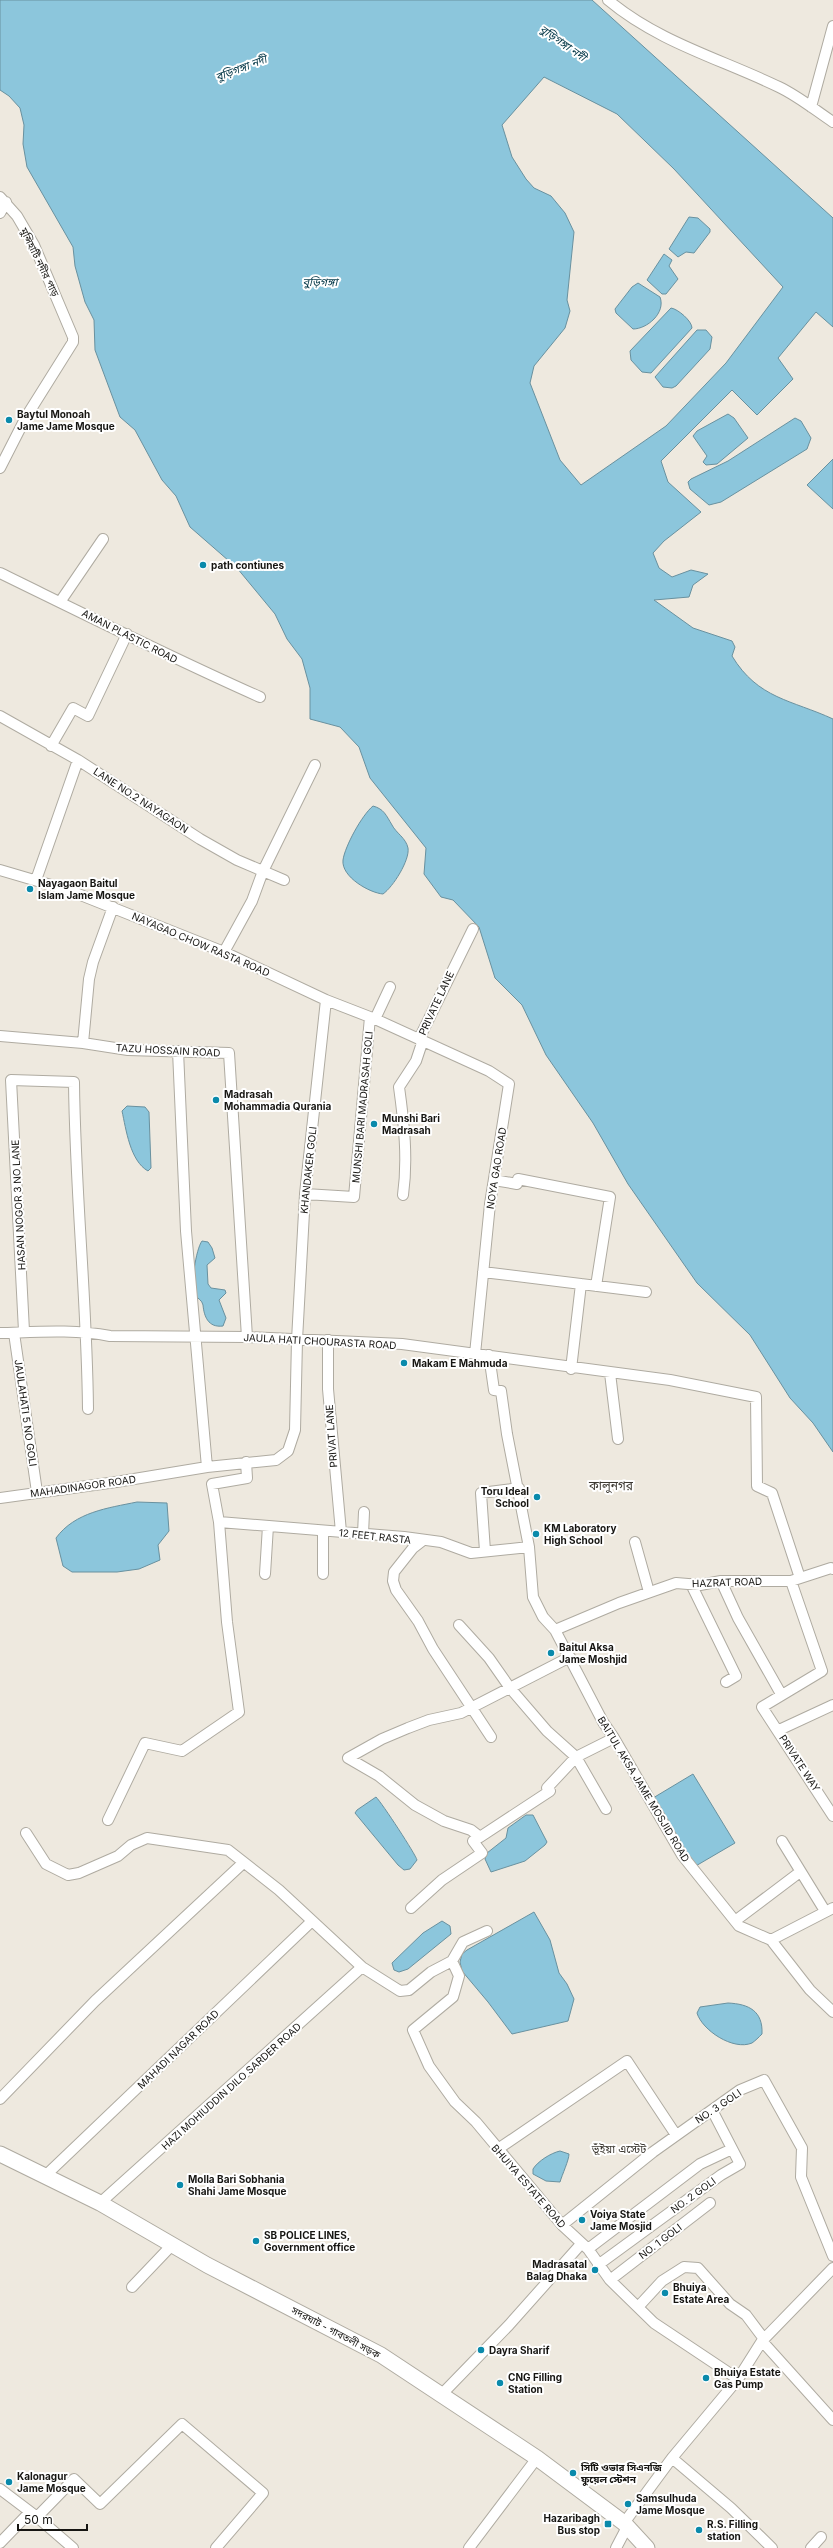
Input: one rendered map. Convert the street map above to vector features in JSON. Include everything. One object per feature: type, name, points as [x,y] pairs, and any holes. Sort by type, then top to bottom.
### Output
[{"type":"highway","name":"সদরঘাট - গাবতলী সড়ক","points":[[0,2154],[100,2203],[172,2245],[380,2356],[442,2394],[537,2458],[626,2525],[647,2548]]},
{"type":"street","points":[[608,0],[626,15],[664,37],[696,53],[781,88],[833,122]]},
{"type":"street","points":[[811,107],[833,26]]},
{"type":"street","points":[[0,213],[3,200]]},
{"type":"street","name":"মুন্সিহাটি নদীর পাড়","points":[[0,468],[26,417],[73,342],[72,331],[34,245],[3,200]]},
{"type":"street","points":[[60,602],[103,539]]},
{"type":"street","name":"AMAN PLASTIC ROAD","points":[[0,573],[260,697]]},
{"type":"street","points":[[51,746],[72,708],[88,716],[126,634]]},
{"type":"street","name":"LANE NO.2 NAYAGAON","points":[[0,716],[78,760],[200,839],[284,880]]},
{"type":"street","points":[[36,880],[78,760]]},
{"type":"street","points":[[224,952],[252,901],[263,871],[315,765]]},
{"type":"street","name":"NAYAGAO CHOW RASTA ROAD","points":[[0,870],[36,880],[113,907],[224,952],[326,1000],[373,1018],[419,1039]]},
{"type":"street","points":[[83,1043],[90,973],[113,907]]},
{"type":"street","name":"PRIVATE LANE","points":[[403,1195],[406,1173],[403,1116],[399,1087],[416,1061],[422,1043],[419,1039],[473,929]]},
{"type":"street","points":[[373,1018],[390,987]]},
{"type":"street","name":"KHANDAKER GOLI","points":[[272,1459],[282,1458],[288,1451],[295,1430],[297,1340],[305,1194],[326,1000]]},
{"type":"street","name":"MUNSHI BARI MADRASAH GOLI","points":[[305,1194],[354,1197],[373,1018]]},
{"type":"street","name":"TAZU HOSSAIN ROAD","points":[[0,1036],[83,1043],[128,1050],[229,1053],[247,1337]]},
{"type":"street","name":"NOYA GAO ROAD","points":[[419,1039],[489,1070],[509,1084],[494,1180],[475,1354]]},
{"type":"street","points":[[178,1051],[186,1231],[207,1467]]},
{"type":"street","name":"HASAN NOGOR 3 NO LANE","points":[[19,1332],[11,1080],[74,1082],[74,1130],[87,1332]]},
{"type":"street","points":[[494,1180],[517,1184],[518,1179],[610,1197],[596,1286]]},
{"type":"street","points":[[483,1272],[646,1292]]},
{"type":"street","points":[[571,1368],[581,1284]]},
{"type":"street","name":"JAULAHATI 5 NO GOLI","points":[[19,1332],[37,1492]]},
{"type":"street","points":[[87,1332],[88,1408]]},
{"type":"street","name":"JAULA HATI CHOURASTA ROAD","points":[[0,1333],[87,1332],[110,1336],[247,1337],[395,1344],[489,1355],[571,1368],[670,1380],[756,1397],[757,1486],[772,1493],[795,1580]]},
{"type":"street","name":"PRIVAT LANE","points":[[328,1340],[328,1389],[341,1532]]},
{"type":"street","name":"BAITUL AKSA JAME MOSJID ROAD","points":[[489,1355],[494,1390],[501,1390],[507,1434],[519,1488],[529,1546],[533,1597],[543,1617],[555,1630],[602,1722],[614,1738],[682,1855],[739,1926],[771,1940],[810,1990],[833,2012]]},
{"type":"street","points":[[610,1373],[618,1438]]},
{"type":"street","name":"MAHADINAGOR ROAD","points":[[0,1498],[207,1467],[272,1459]]},
{"type":"street","points":[[108,1820],[145,1743],[182,1750],[239,1712],[227,1622],[219,1522],[212,1484],[247,1478],[246,1462]]},
{"type":"street","points":[[485,1552],[481,1493],[519,1488]]},
{"type":"street","points":[[363,1534],[364,1512]]},
{"type":"street","name":"12 FEET RASTA","points":[[219,1522],[441,1542],[471,1553],[529,1546]]},
{"type":"street","points":[[265,1574],[268,1526]]},
{"type":"street","points":[[323,1531],[323,1574]]},
{"type":"street","points":[[422,1541],[412,1548],[394,1572],[393,1581],[396,1590],[418,1621],[434,1649],[491,1737]]},
{"type":"street","points":[[635,1542],[649,1592]]},
{"type":"street","name":"HAZRAT ROAD","points":[[555,1630],[649,1592],[676,1583],[691,1584],[721,1581],[795,1580],[831,1568],[833,1569]]},
{"type":"street","points":[[721,1581],[738,1618],[781,1694],[822,1671],[795,1580]]},
{"type":"street","points":[[691,1584],[713,1633],[736,1676],[726,1682]]},
{"type":"street","points":[[459,1625],[489,1658],[510,1688],[547,1731],[576,1757],[606,1809]]},
{"type":"street","points":[[480,1837],[471,1830],[444,1821],[414,1804],[383,1779],[348,1758],[382,1739],[408,1728],[429,1720],[454,1716],[472,1708],[570,1657]]},
{"type":"street","name":"PRIVATE WAY","points":[[781,1694],[762,1707],[779,1730],[833,1816]]},
{"type":"street","points":[[779,1730],[833,1705]]},
{"type":"street","points":[[411,1908],[442,1880],[482,1852],[473,1841],[550,1791],[547,1788],[576,1757],[614,1738]]},
{"type":"street","points":[[26,1833],[46,1864],[68,1875],[79,1873],[118,1856],[131,1845],[148,1838],[228,1850],[242,1864],[279,1890],[311,1922],[362,1968],[400,1991],[409,1990],[431,1972],[452,1961],[463,1942],[487,1931]]},
{"type":"street","points":[[771,1940],[829,1910],[800,1872],[782,1841]]},
{"type":"street","points":[[0,2099],[95,2002],[242,1864]]},
{"type":"street","points":[[735,1921],[800,1872]]},
{"type":"street","name":"MAHADI NAGAR ROAD","points":[[45,2176],[311,1922]]},
{"type":"street","name":"BHUIYA ESTATE ROAD","points":[[452,1961],[459,1976],[453,1997],[413,2030],[429,2066],[455,2102],[476,2122],[498,2150],[562,2224],[585,2246],[610,2280],[654,2323],[738,2379]]},
{"type":"street","name":"HAZI MOHIUDDIN DILO SARDER ROAD","points":[[100,2203],[362,1968]]},
{"type":"street","points":[[498,2150],[627,2061],[676,2135]]},
{"type":"street","name":"NO. 3 GOLI","points":[[562,2224],[676,2135],[740,2090],[764,2080],[802,2148],[801,2176],[833,2256]]},
{"type":"street","name":"NO. 2 GOLI","points":[[598,2265],[721,2175],[740,2164],[712,2110]]},
{"type":"street","points":[[442,2394],[585,2246],[700,2164],[732,2149]]},
{"type":"street","name":"NO. 1 GOLI","points":[[610,2280],[710,2203]]},
{"type":"street","points":[[132,2287],[172,2245]]},
{"type":"street","points":[[638,2307],[662,2281],[684,2267],[698,2268],[730,2304],[746,2315],[763,2340],[833,2420]]},
{"type":"street","points":[[616,2548],[626,2525],[672,2458],[738,2379],[763,2340],[833,2268]]},
{"type":"street","points":[[0,2543],[74,2479],[100,2504],[182,2424],[263,2493],[216,2548]]},
{"type":"street","points":[[469,2548],[537,2458]]},
{"type":"street","points":[[672,2458],[731,2508],[772,2548]]},
{"type":"street","points":[[2,2493],[34,2514],[73,2548]]},
{"type":"street","points":[[811,2548],[821,2537]]},
{"type":"water","name":"বুড়িগঙ্গা","points":[[0,0],[592,0],[833,218],[833,327],[816,312],[778,358],[793,379],[757,415],[732,390],[661,461],[668,482],[701,512],[664,541],[653,553],[659,568],[672,577],[691,570],[708,574],[693,585],[689,597],[654,600],[693,628],[732,641],[735,647],[732,656],[742,670],[765,690],[790,702],[833,719],[833,1452],[813,1423],[790,1398],[750,1335],[697,1283],[628,1184],[593,1123],[546,1055],[522,1005],[495,978],[479,927],[453,900],[441,897],[424,874],[426,848],[370,778],[359,747],[340,727],[310,719],[310,688],[302,659],[287,639],[275,614],[237,568],[190,527],[176,496],[162,480],[135,430],[120,417],[95,350],[94,320],[85,302],[75,266],[73,247],[27,167],[23,144],[24,125],[20,108],[9,96],[0,90]],"holes":[[[544,77],[617,114],[674,169],[783,287],[726,363],[666,426],[581,485],[560,460],[530,383],[534,366],[565,328],[570,311],[567,300],[574,232],[565,213],[551,196],[534,188],[526,179],[512,157],[502,125]]]},
{"type":"water","points":[[689,217],[698,218],[710,229],[710,232],[694,253],[686,252],[678,257],[669,249]]},
{"type":"water","points":[[664,254],[672,260],[669,266],[678,279],[666,294],[662,294],[647,280]]},
{"type":"water","points":[[638,283],[660,297],[661,303],[658,314],[654,319],[644,326],[633,329],[616,313],[615,309],[632,287]]},
{"type":"water","points":[[671,308],[684,316],[690,322],[692,328],[651,373],[642,372],[631,360],[630,351]]},
{"type":"water","points":[[697,330],[706,330],[712,337],[710,349],[676,386],[672,388],[663,387],[655,377]]},
{"type":"water","points":[[728,414],[734,418],[748,438],[717,464],[706,465],[703,462],[707,456],[693,436],[697,431]]},
{"type":"water","points":[[795,418],[801,421],[811,438],[807,449],[721,502],[709,505],[690,489],[688,482],[691,479],[728,461]]},
{"type":"water","points":[[833,459],[833,509],[807,485]]},
{"type":"water","points":[[373,806],[380,809],[384,813],[405,841],[408,848],[404,866],[391,886],[383,894],[371,891],[351,878],[344,866],[343,860],[350,839],[359,823]]},
{"type":"water","points":[[127,1106],[145,1107],[149,1112],[151,1168],[148,1171],[137,1160],[127,1135],[122,1111]]},
{"type":"water","points":[[202,1241],[208,1242],[212,1248],[215,1258],[207,1265],[208,1284],[211,1288],[225,1290],[226,1293],[219,1300],[226,1318],[223,1326],[210,1323],[204,1313],[201,1301],[195,1295],[193,1284],[194,1268]]},
{"type":"water","points":[[137,1502],[167,1503],[169,1531],[158,1545],[160,1560],[139,1569],[117,1572],[72,1572],[63,1566],[56,1538],[64,1529],[73,1522],[93,1512]]},
{"type":"water","points":[[693,1774],[735,1843],[694,1867],[653,1798]]},
{"type":"water","points":[[376,1797],[405,1839],[417,1860],[410,1869],[404,1870],[398,1865],[355,1813]]},
{"type":"water","points":[[526,1815],[533,1815],[547,1842],[525,1861],[491,1872],[485,1859],[487,1853],[506,1838],[508,1828]]},
{"type":"water","points":[[534,1912],[550,1940],[559,1973],[567,1984],[574,1999],[568,2021],[512,2034],[462,1971],[460,1962],[462,1954],[467,1950]]},
{"type":"water","points":[[442,1921],[450,1926],[451,1934],[408,1969],[399,1972],[394,1970],[392,1963],[423,1933]]},
{"type":"water","points":[[728,2003],[748,2007],[757,2014],[762,2026],[762,2034],[752,2043],[744,2045],[728,2042],[705,2026],[697,2013],[700,2007]]},
{"type":"water","points":[[560,2151],[569,2154],[569,2157],[560,2182],[546,2181],[533,2174],[533,2169],[541,2160]]},
{"type":"place","name":"Baytul Monoah Jame Jame Mosque","points":[[9,420]]},
{"type":"place","name":"path contiunes","points":[[203,565]]},
{"type":"place","name":"Nayagaon Baitul Islam Jame Mosque","points":[[30,889]]},
{"type":"place","name":"Madrasah Mohammadia Qurania","points":[[216,1100]]},
{"type":"place","name":"Munshi Bari Madrasah","points":[[374,1124]]},
{"type":"place","name":"Makam E Mahmuda","points":[[404,1363]]},
{"type":"place","name":"Toru Ideal School","points":[[537,1497]]},
{"type":"place","name":"KM Laboratory High School","points":[[536,1534]]},
{"type":"place","name":"Baitul Aksa Jame Moshjid","points":[[551,1653]]},
{"type":"place","name":"Molla Bari Sobhania Shahi Jame Mosque","points":[[180,2185]]},
{"type":"place","name":"Voiya State Jame Mosjid","points":[[582,2220]]},
{"type":"place","name":"SB POLICE LINES, Government office","points":[[256,2241]]},
{"type":"place","name":"Madrasatal Balag Dhaka","points":[[595,2270]]},
{"type":"place","name":"Bhuiya Estate Area","points":[[665,2293]]},
{"type":"place","name":"Dayra Sharif","points":[[481,2350]]},
{"type":"place","name":"Bhuiya Estate Gas Pump","points":[[706,2378]]},
{"type":"place","name":"CNG Filling Station","points":[[500,2383]]},
{"type":"place","name":"সিটি ওভার সিএনজি ফুয়েল স্টেশন","points":[[573,2473]]},
{"type":"place","name":"Kalonagur Jame Mosque","points":[[9,2482]]},
{"type":"place","name":"Samsulhuda Jame Mosque","points":[[628,2504]]},
{"type":"place","name":"Hazaribagh Bus stop","points":[[608,2524]]},
{"type":"place","name":"R.S. Filling station","points":[[699,2530]]},
{"type":"district","name":"কালুনগর","points":[[611,1485]]},
{"type":"district","name":"ভূঁইয়া এস্টেট","points":[[619,2149]]},
{"type":"water label","name":"বুড়িগঙ্গা নদী","points":[[563,43]]},
{"type":"water label","name":"বুড়িগঙ্গা নদী","points":[[241,68]]}]
